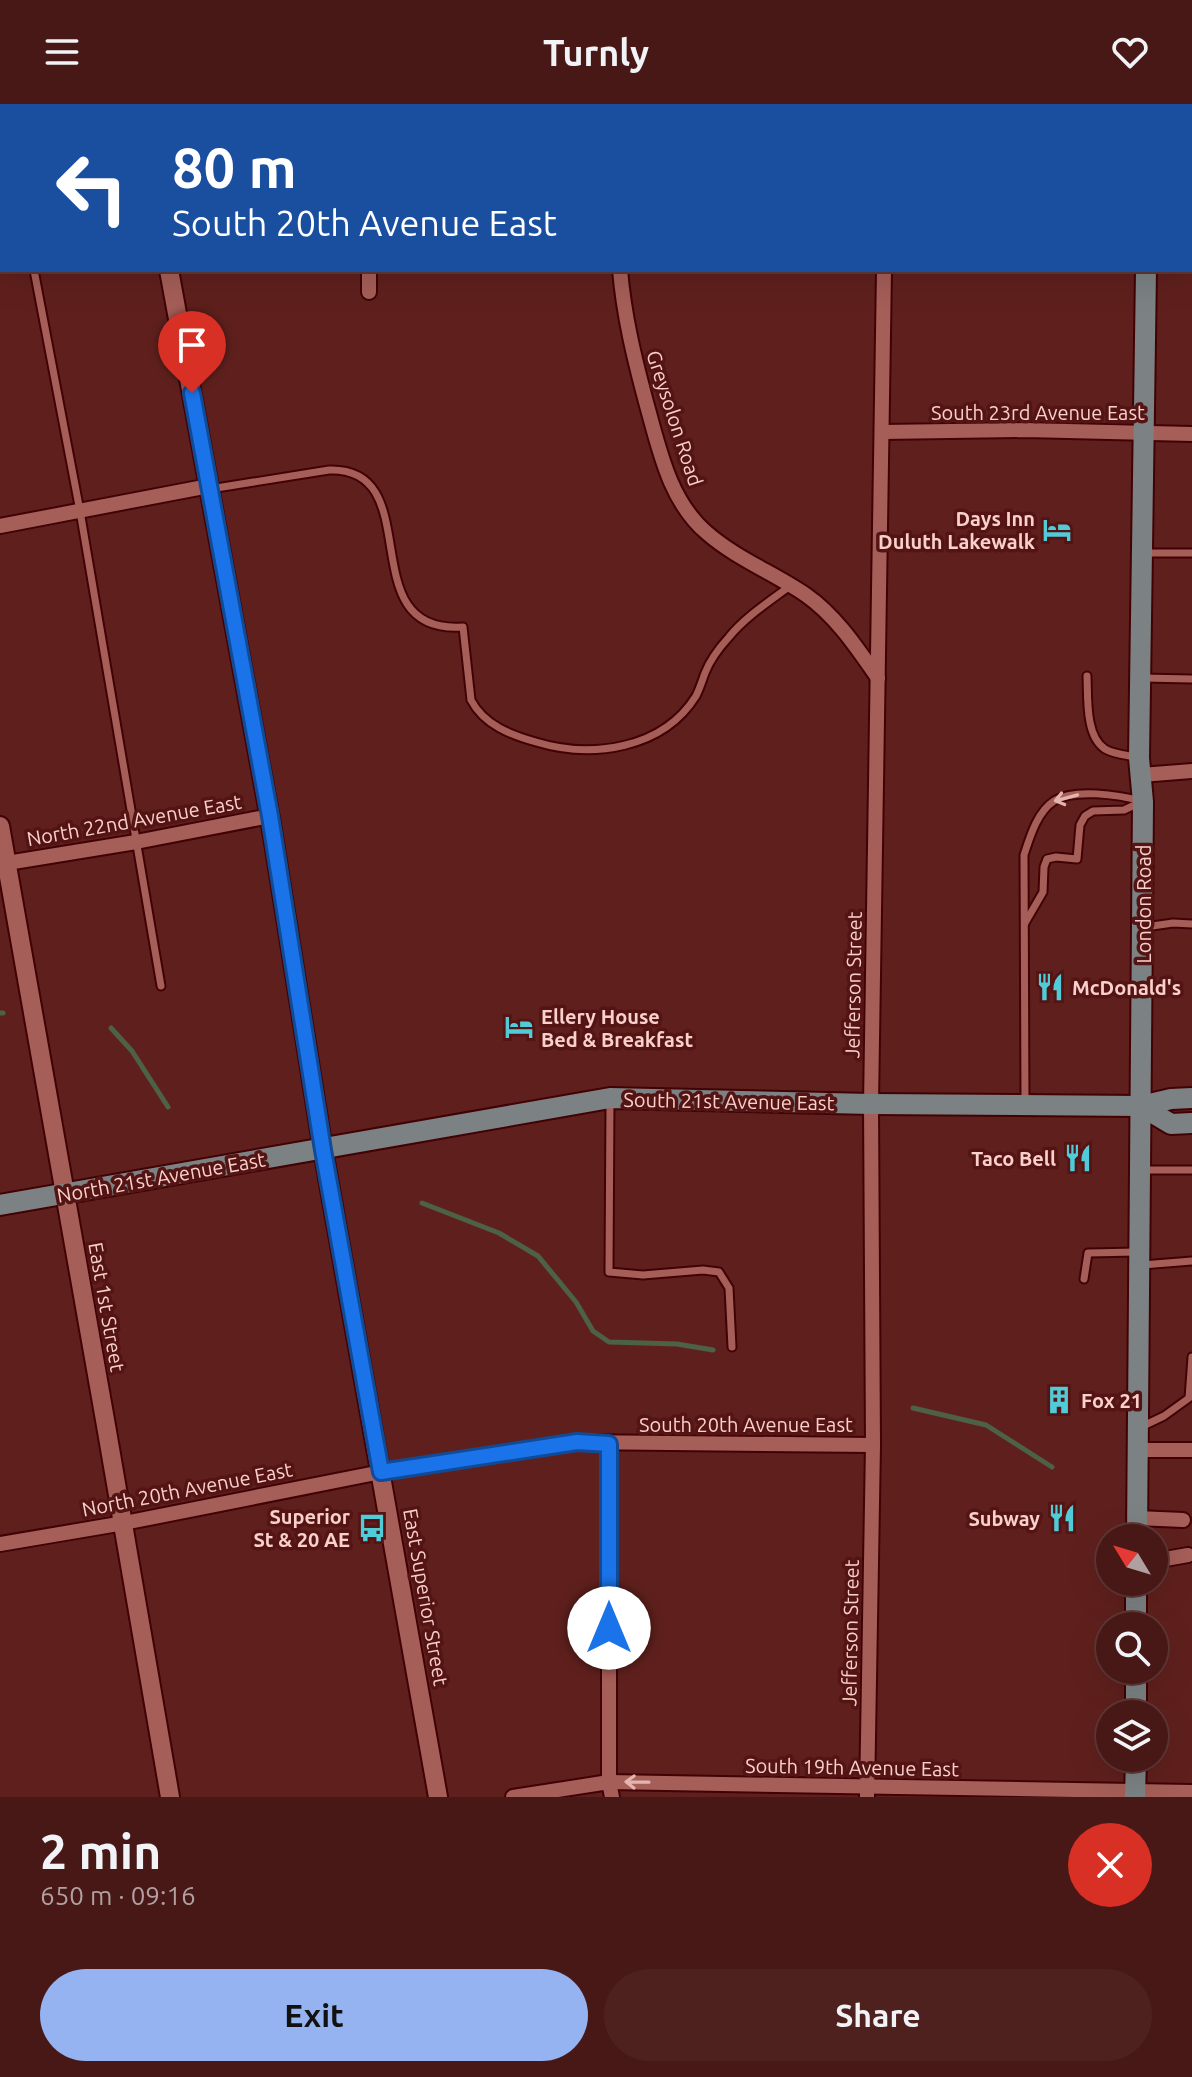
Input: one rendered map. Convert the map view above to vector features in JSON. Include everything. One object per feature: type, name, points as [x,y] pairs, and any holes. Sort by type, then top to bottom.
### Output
[{"type":"main road","name":"London Road","points":[[1137,1524],[1143,802],[1140,678],[1146,272]]},
{"type":"main road","name":"South 21st Avenue East","points":[[323,1150],[610,1098],[1141,1106],[1192,1098]]},
{"type":"main road","name":"South 21st Avenue East","points":[[1141,1106],[1171,1124],[1192,1123]]},
{"type":"main road","name":"North 21st Avenue East","points":[[0,1205],[323,1150]]},
{"type":"main road","points":[[1135,1794],[1136,1772]]},
{"type":"street","name":"East Superior Street","points":[[169,272],[270,816],[323,1150],[438,1797]]},
{"type":"street","points":[[369,272],[369,292]]},
{"type":"street","name":"Greysolon Road","points":[[620,272],[632,354],[675,492],[697,524],[708,534],[737,556],[822,608],[838,624],[878,678]]},
{"type":"street","name":"Jefferson Street","points":[[867,1792],[873,1445],[871,1104],[884,272]]},
{"type":"street","name":"South 23rd Avenue East","points":[[883,432],[1026,430],[1192,434]]},
{"type":"street","points":[[0,526],[210,487]]},
{"type":"street","points":[[1140,766],[1192,771]]},
{"type":"street","name":"North 22nd Avenue East","points":[[3,864],[270,816]]},
{"type":"street","name":"East 1st Street","points":[[0,826],[3,864],[124,1523],[170,1797]]},
{"type":"street","name":"South 20th Avenue East","points":[[381,1472],[577,1442],[873,1445]]},
{"type":"street","points":[[609,1444],[609,1782],[612,1797]]},
{"type":"street","points":[[1137,1450],[1192,1450]]},
{"type":"street","name":"North 20th Avenue East","points":[[0,1544],[381,1472]]},
{"type":"street","points":[[1160,1524],[1183,1520]]},
{"type":"street","points":[[1168,1559],[1188,1555]]},
{"type":"street","name":"South 19th Avenue East","points":[[513,1797],[609,1782],[867,1792],[1192,1792]]},
{"type":"lane","points":[[34,272],[80,511],[161,986]]},
{"type":"lane","points":[[210,487],[329,470],[362,476],[382,504],[394,570],[411,611],[432,624],[463,627],[471,700],[476,709],[493,724],[516,736],[569,750],[616,747],[668,727],[696,695],[714,656],[731,633],[790,586]]},
{"type":"lane","points":[[1141,553],[1192,553]]},
{"type":"lane","points":[[1087,676],[1089,712],[1098,743],[1107,751],[1140,766]]},
{"type":"lane","points":[[1140,678],[1192,679]]},
{"type":"lane","points":[[1025,1104],[1024,855],[1033,829],[1054,801],[1070,795],[1123,796],[1143,802]]},
{"type":"lane","points":[[1024,924],[1043,892],[1047,859],[1077,859],[1080,825],[1085,816],[1093,811],[1124,810],[1143,802]]},
{"type":"lane","points":[[1142,927],[1192,924]]},
{"type":"lane","points":[[610,1098],[609,1272],[643,1275],[703,1270],[719,1272],[729,1288],[732,1347]]},
{"type":"lane","points":[[1140,1170],[1192,1170]]},
{"type":"lane","points":[[1084,1279],[1088,1253],[1192,1261]]},
{"type":"lane","points":[[1137,1428],[1164,1416],[1189,1398],[1192,1357]]},
{"type":"waterway","points":[[111,1028],[132,1051],[168,1107]]},
{"type":"waterway","points":[[422,1203],[499,1233],[538,1256],[576,1302],[593,1331],[609,1342],[677,1344],[713,1350]]},
{"type":"waterway","points":[[913,1408],[986,1425],[1052,1467]]},
{"type":"place","name":"Days Inn Duluth Lakewalk","points":[[1057,530]]},
{"type":"place","name":"McDonald's","points":[[1050,987]]},
{"type":"place","name":"Ellery House Bed & Breakfast","points":[[519,1027]]},
{"type":"place","name":"Taco Bell","points":[[1078,1158]]},
{"type":"place","name":"Fox 21","points":[[1059,1400]]},
{"type":"place","name":"Subway","points":[[1062,1518]]},
{"type":"place","name":"Superior St & 20 AE","points":[[372,1528]]},
{"type":"route","points":[[192,393],[270,816],[323,1150],[381,1472],[577,1442],[609,1444],[609,1628]]}]
